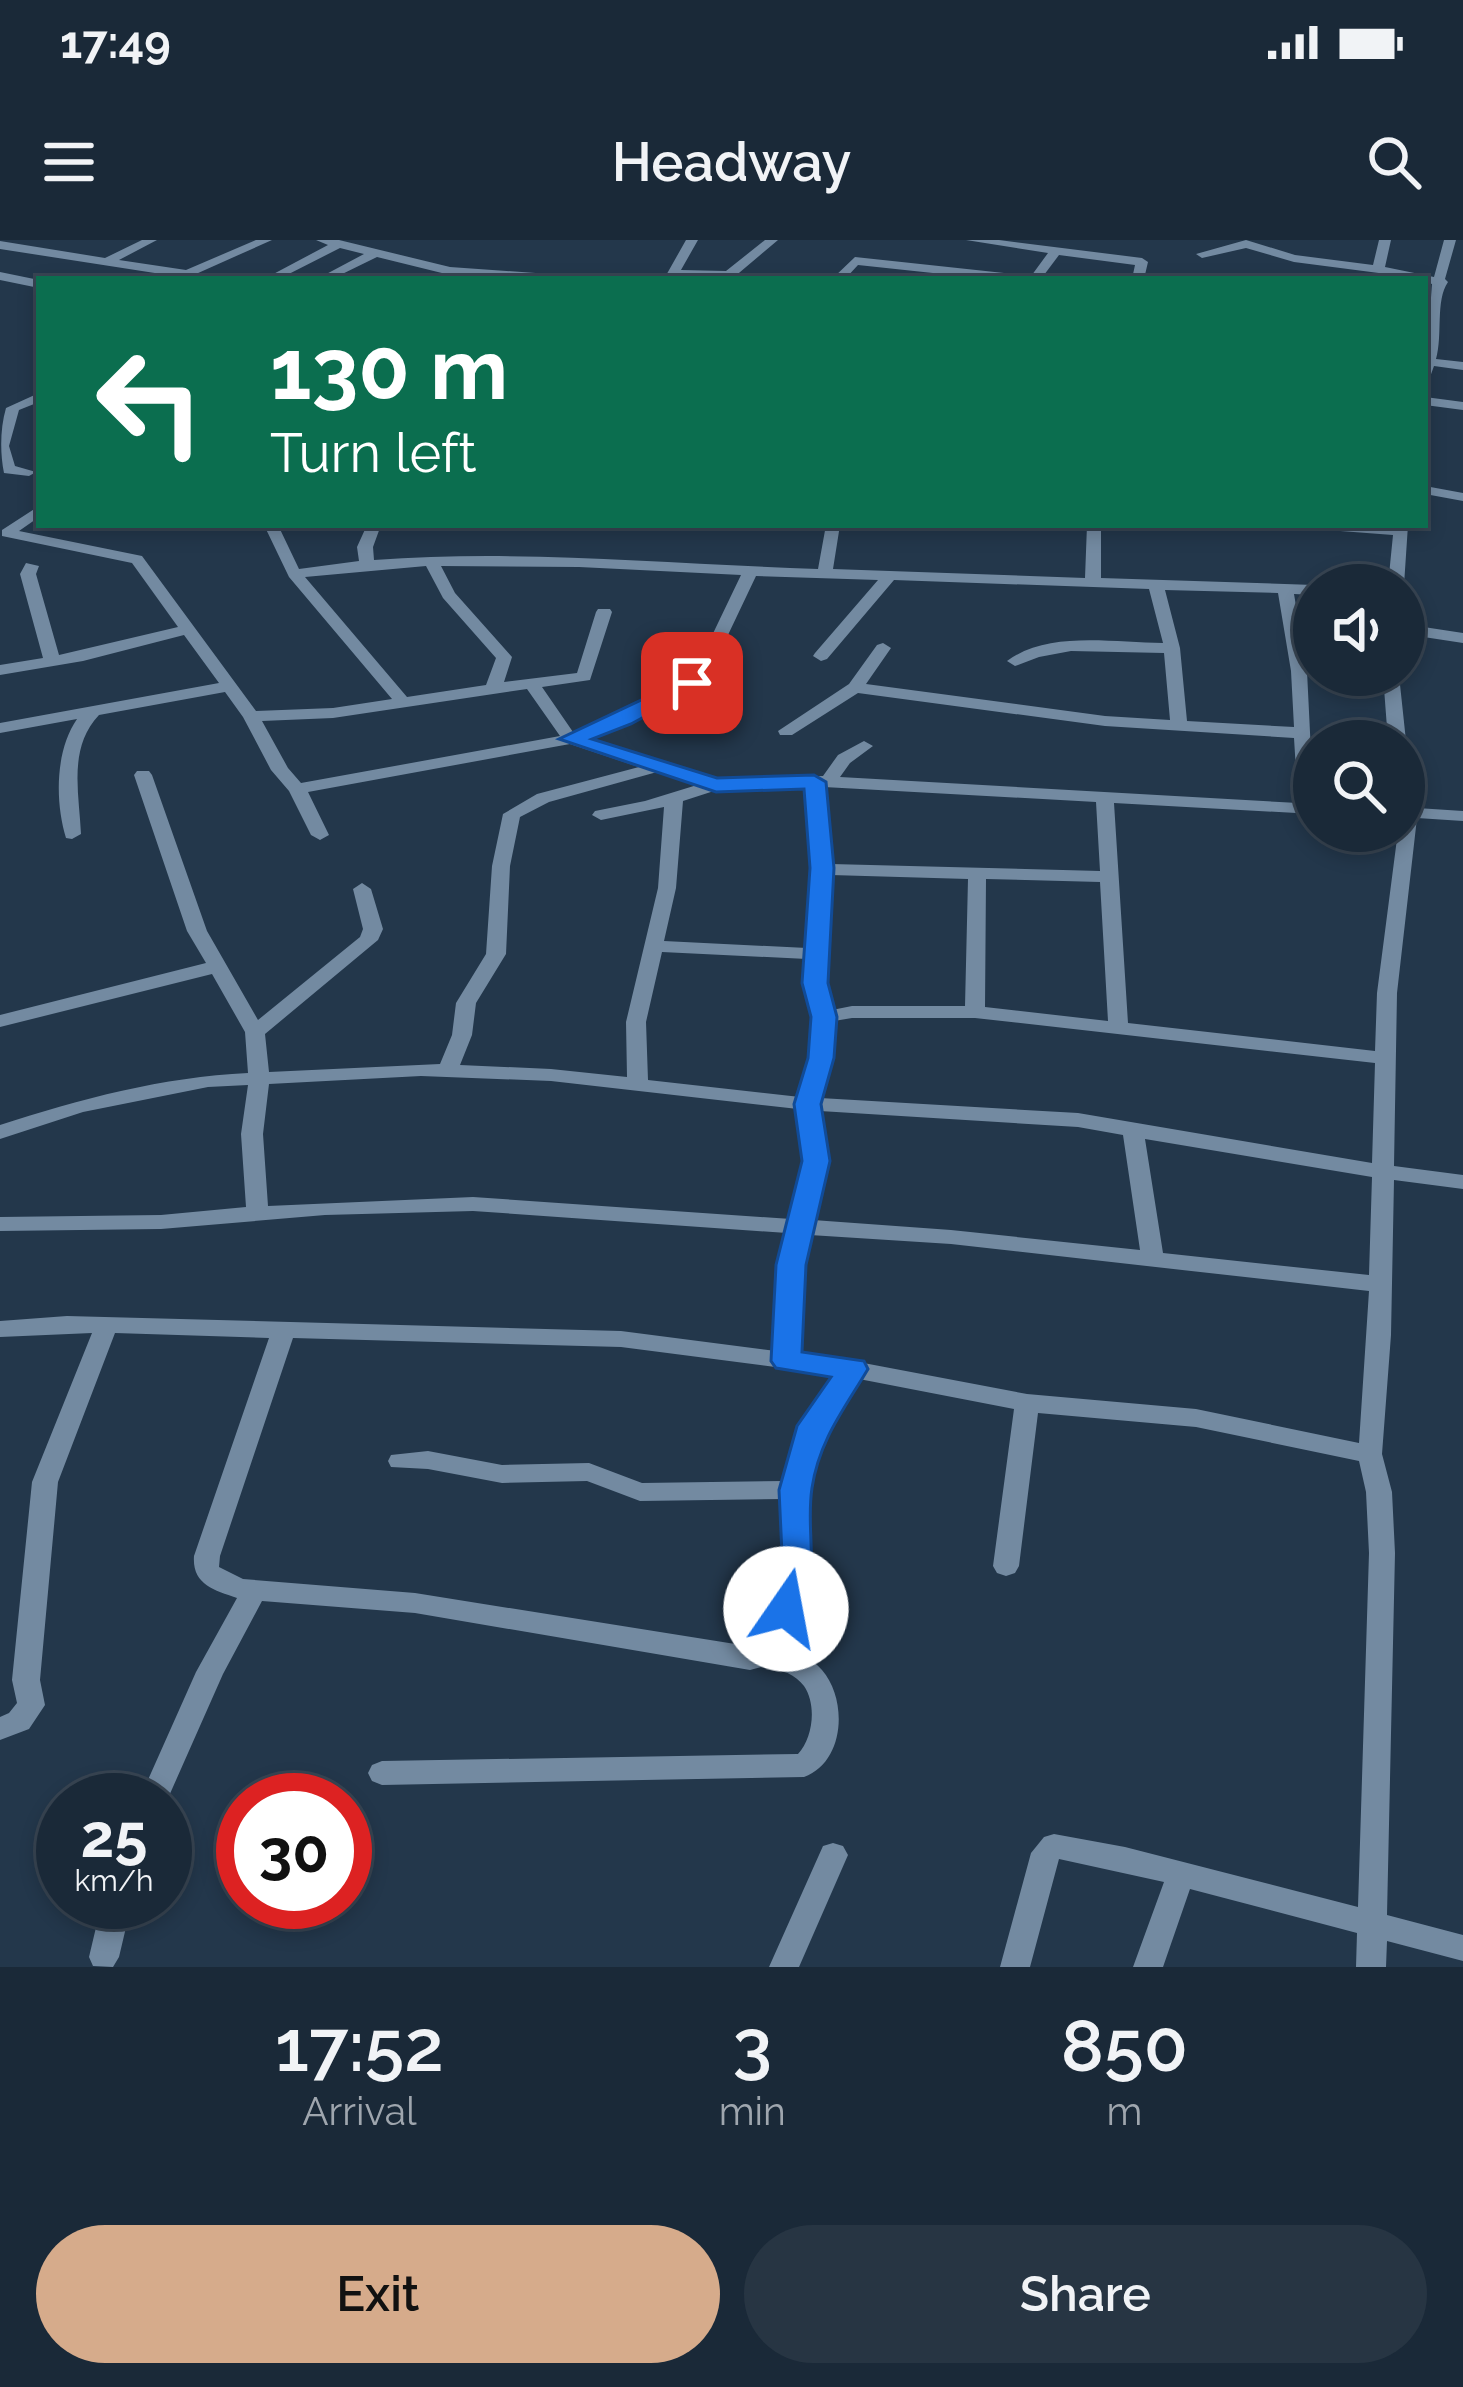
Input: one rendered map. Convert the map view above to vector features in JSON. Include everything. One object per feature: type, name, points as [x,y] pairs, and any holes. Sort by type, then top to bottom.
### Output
[{"type":"street","points":[[0,263],[52,240]]},
{"type":"street","points":[[102,263],[152,240]]},
{"type":"street","points":[[0,245],[187,274],[266,240]]},
{"type":"street","points":[[322,240],[482,276]]},
{"type":"street","points":[[671,276],[692,240]]},
{"type":"street","points":[[671,276],[729,275],[772,240]]},
{"type":"street","points":[[972,240],[1142,262],[1139,276]]},
{"type":"street","points":[[1378,269],[1385,240]]},
{"type":"street","points":[[1428,363],[1434,344],[1432,309],[1450,240]]},
{"type":"street","points":[[1202,254],[1244,242],[1294,258],[1443,278],[1463,276]]},
{"type":"street","points":[[276,276],[339,244]]},
{"type":"street","points":[[1037,276],[1057,251]]},
{"type":"street","points":[[329,276],[373,254]]},
{"type":"street","points":[[841,276],[860,256],[1002,276]]},
{"type":"street","points":[[0,276],[36,283]]},
{"type":"street","points":[[1428,366],[1463,366]]},
{"type":"street","points":[[28,472],[11,471],[3,460],[3,430],[13,408],[36,398]]},
{"type":"street","points":[[1428,401],[1463,406]]},
{"type":"street","points":[[3,460],[36,458]]},
{"type":"street","points":[[1428,491],[1463,497]]},
{"type":"street","points":[[3,535],[36,512]]},
{"type":"street","points":[[272,528],[294,574],[401,700]]},
{"type":"street","points":[[367,563],[365,547],[373,528]]},
{"type":"street","points":[[825,574],[833,528]]},
{"type":"street","points":[[1093,580],[1094,528]]},
{"type":"street","points":[[1397,564],[1400,528]]},
{"type":"street","points":[[3,535],[131,556],[251,716],[320,836]]},
{"type":"street","points":[[294,574],[430,560],[1293,588]]},
{"type":"street","points":[[430,560],[448,595],[504,657],[494,686]]},
{"type":"street","points":[[31,566],[28,574],[52,661]]},
{"type":"street","points":[[297,789],[570,739],[623,720],[702,674],[751,571]]},
{"type":"street","points":[[821,656],[890,575]]},
{"type":"street","points":[[1155,583],[1172,648],[1179,724]]},
{"type":"street","points":[[1286,588],[1299,671],[1301,720]]},
{"type":"street","points":[[251,716],[333,713],[494,686],[584,677],[604,612]]},
{"type":"street","points":[[0,670],[188,629]]},
{"type":"street","points":[[1425,632],[1463,638]]},
{"type":"street","points":[[1016,661],[1058,644],[1114,650],[1172,648]]},
{"type":"street","points":[[786,730],[855,688],[883,648]]},
{"type":"street","points":[[531,683],[570,739],[716,785]]},
{"type":"street","points":[[0,728],[226,687]]},
{"type":"street","points":[[855,688],[1082,718],[1293,732]]},
{"type":"street","points":[[72,834],[68,777],[72,744],[78,725],[94,712]]},
{"type":"street","points":[[787,1361],[791,1265],[816,1161],[808,1104],[821,1058],[824,1017],[814,954],[822,868],[821,782],[864,746]]},
{"type":"street","points":[[447,1073],[462,1035],[466,1004],[496,954],[500,866],[512,814],[543,798],[658,766]]},
{"type":"street","points":[[143,776],[163,842],[215,967],[256,1032],[259,1077],[252,1134],[259,1214]]},
{"type":"street","points":[[601,814],[716,785],[821,782],[1293,808]]},
{"type":"street","points":[[638,1083],[636,1022],[673,850],[674,799]]},
{"type":"street","points":[[1105,800],[1118,1025]]},
{"type":"street","points":[[1425,813],[1463,816]]},
{"type":"street","points":[[1371,1967],[1382,1552],[1370,1454],[1387,993],[1403,852]]},
{"type":"street","points":[[822,868],[1110,877]]},
{"type":"street","points":[[975,1012],[977,872]]},
{"type":"street","points":[[256,1032],[368,940],[373,929],[362,890]]},
{"type":"street","points":[[655,946],[814,954]]},
{"type":"street","points":[[0,1022],[215,967]]},
{"type":"street","points":[[824,1017],[852,1012],[975,1012],[1385,1058]]},
{"type":"street","points":[[0,1132],[152,1090],[259,1077],[392,1070],[551,1075],[808,1104],[1133,1127],[1463,1182]]},
{"type":"street","points":[[1133,1127],[1153,1258]]},
{"type":"street","points":[[0,1224],[472,1204],[951,1237],[1379,1284]]},
{"type":"street","points":[[0,1329],[107,1325],[621,1339],[853,1369],[1028,1403],[1196,1418],[1370,1454]]},
{"type":"street","points":[[0,1729],[19,1721],[31,1705],[26,1680],[45,1482],[107,1325]]},
{"type":"street","points":[[284,1329],[207,1556],[206,1571],[217,1581],[255,1589],[415,1603],[750,1659],[766,1652],[786,1609],[798,1554],[795,1490],[813,1426],[853,1369]]},
{"type":"street","points":[[1006,1566],[1028,1403]]},
{"type":"street","points":[[400,1460],[428,1460],[502,1474],[589,1472],[640,1492],[795,1490]]},
{"type":"street","points":[[165,1773],[210,1672],[255,1589]]},
{"type":"street","points":[[382,1773],[804,1765],[817,1756],[822,1745],[820,1689],[804,1669],[766,1652]]},
{"type":"street","points":[[1015,1967],[1046,1853],[1054,1846],[1463,1948]]},
{"type":"street","points":[[784,1967],[832,1855]]},
{"type":"street","points":[[1148,1967],[1181,1874]]},
{"type":"street","points":[[104,1957],[111,1929]]},
{"type":"route","points":[[692,683],[623,720],[570,739],[716,785],[814,782],[822,868],[815,983],[824,1017],[821,1058],[808,1104],[816,1161],[791,1265],[787,1361],[853,1369],[813,1426],[795,1490],[798,1554],[786,1609]]}]
